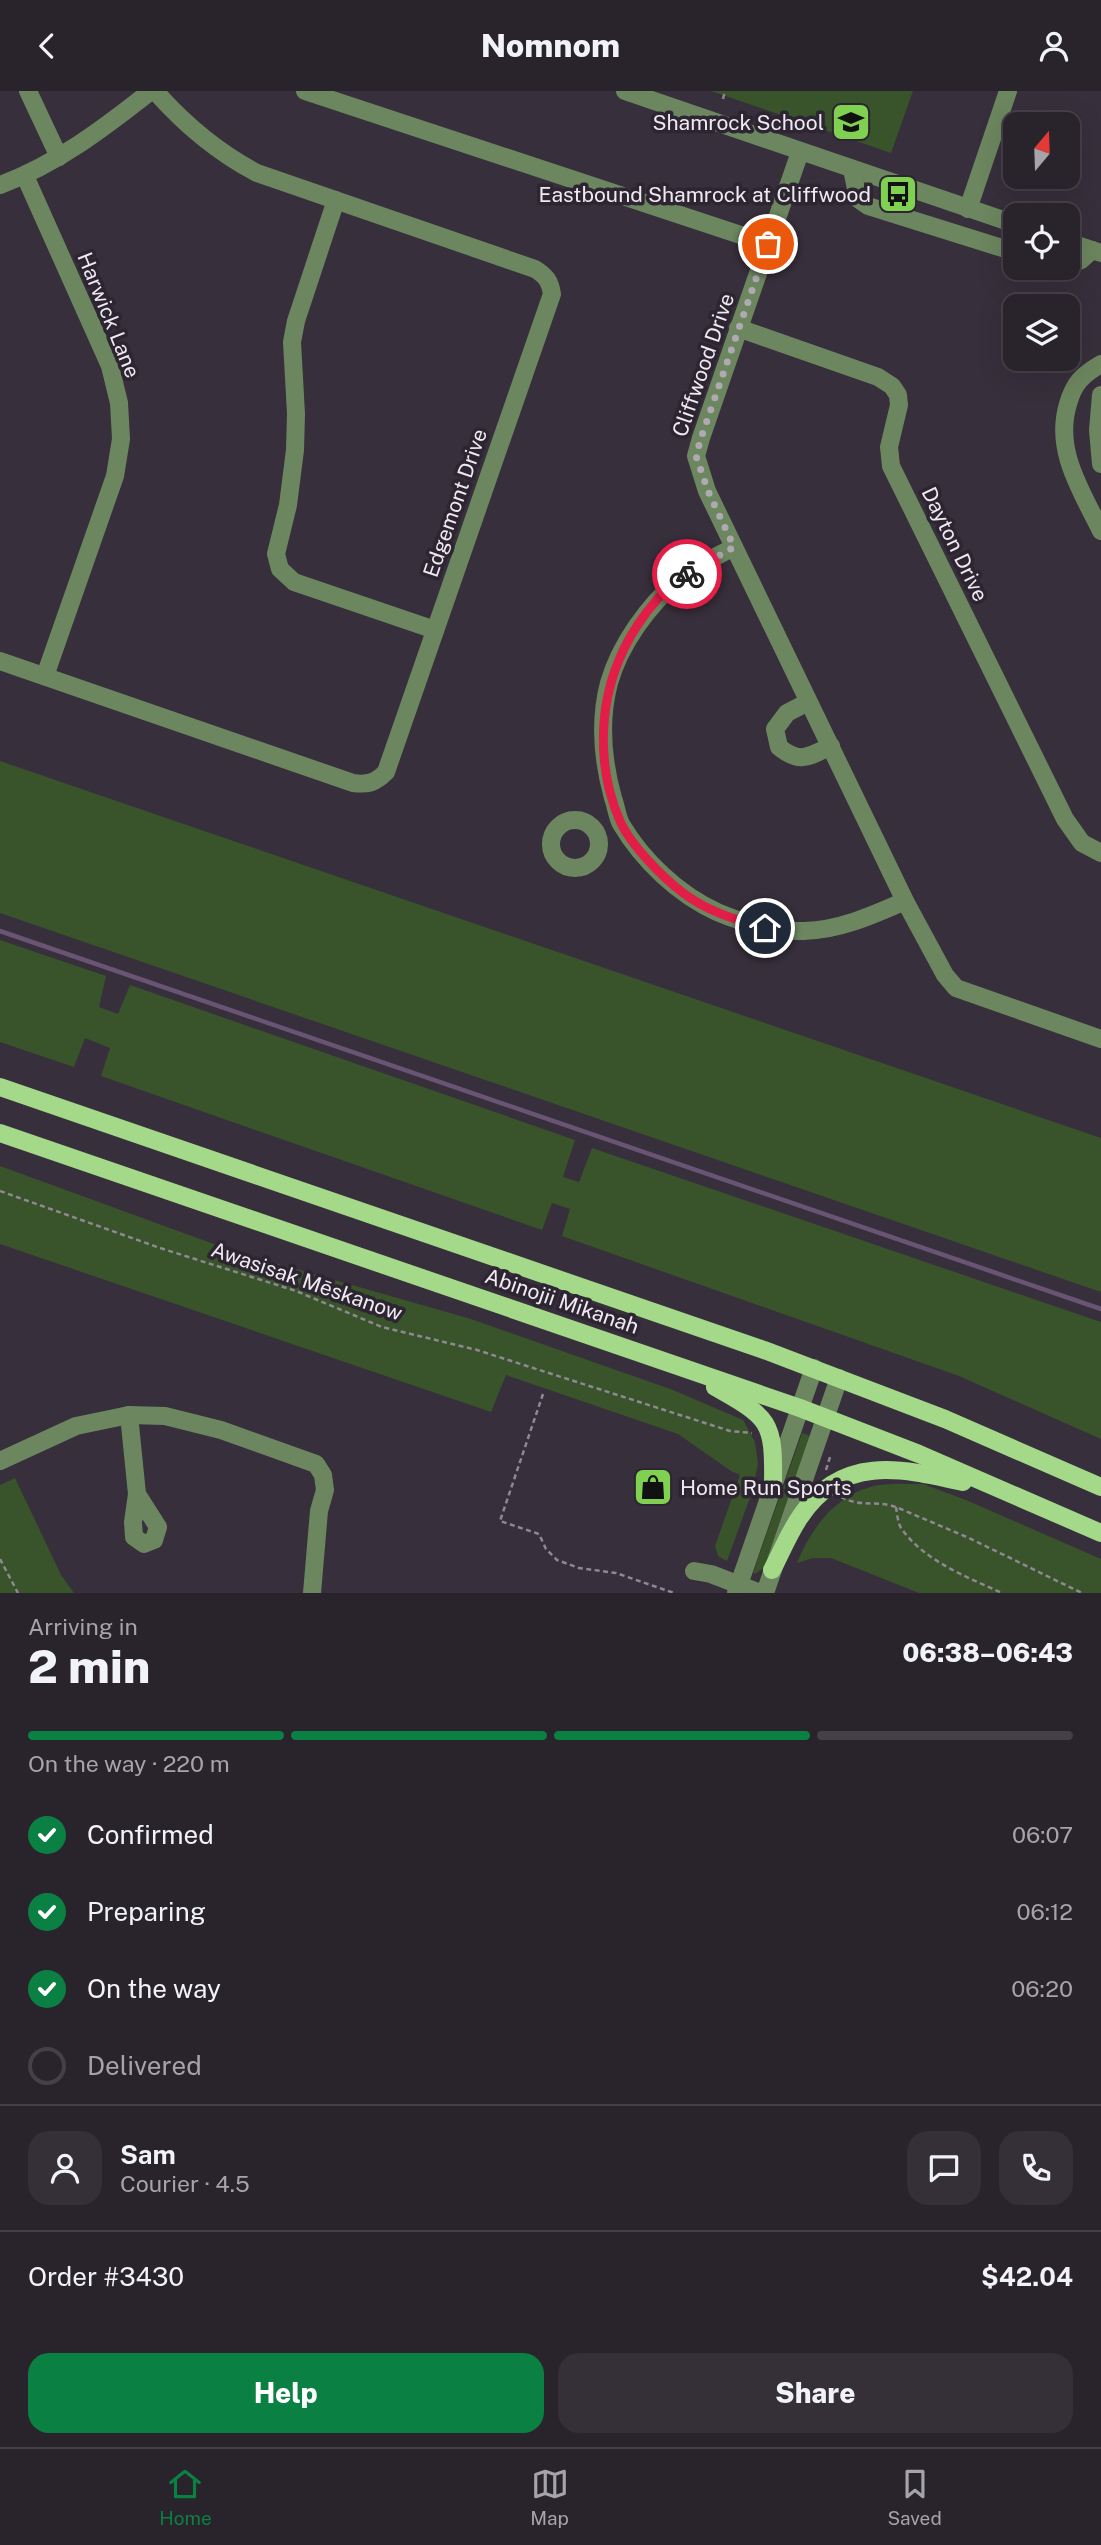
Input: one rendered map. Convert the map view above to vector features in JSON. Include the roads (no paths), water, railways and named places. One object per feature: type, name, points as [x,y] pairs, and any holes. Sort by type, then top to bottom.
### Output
[{"type":"main road","name":"Abinojii Mikanah","points":[[0,1087],[814,1368],[944,1419],[1101,1487]]},
{"type":"main road","name":"Abinojii Mikanah","points":[[0,1133],[800,1408],[919,1454],[1101,1533]]},
{"type":"main road","points":[[669,1361],[756,1412],[769,1430],[774,1445],[773,1484]]},
{"type":"main road","points":[[772,1570],[799,1517],[811,1502],[832,1484],[856,1473],[889,1469],[929,1474],[1009,1493]]},
{"type":"street","points":[[28,91],[60,157]]},
{"type":"street","points":[[0,185],[24,176],[81,145],[153,91]]},
{"type":"street","name":"Edgemont Drive","points":[[0,661],[340,779],[366,785],[376,782],[386,772],[552,294],[551,283],[535,268],[257,173],[228,157],[204,139],[153,91]]},
{"type":"street","points":[[305,91],[768,244]]},
{"type":"street","points":[[625,91],[1003,220]]},
{"type":"street","points":[[968,209],[1008,91]]},
{"type":"street","name":"Cliffwood Drive","points":[[800,152],[696,456],[708,491],[808,702],[944,975],[956,988],[1101,1039]]},
{"type":"street","points":[[852,169],[858,199],[868,206],[1003,248]]},
{"type":"street","name":"Harwick Lane","points":[[24,176],[110,366],[119,403],[121,439],[115,476],[45,676]]},
{"type":"street","points":[[336,200],[296,321],[292,342],[295,450],[288,505],[276,554],[280,569],[294,582],[435,630]]},
{"type":"street","points":[[1080,245],[1097,251]]},
{"type":"street","points":[[1080,260],[1097,251]]},
{"type":"street","name":"Dayton Drive","points":[[738,328],[878,377],[892,386],[898,395],[899,405],[889,447],[891,466],[1065,819],[1082,843],[1101,853]]},
{"type":"street","points":[[1101,364],[1083,374],[1073,388],[1063,434],[1069,464],[1101,531]]},
{"type":"street","points":[[1101,395],[1098,430],[1101,464]]},
{"type":"street","points":[[734,547],[680,577],[649,610],[626,643],[609,684],[603,732],[607,775],[620,822],[643,854],[683,893],[706,907],[765,928],[804,931],[837,927],[905,901]]},
{"type":"street","points":[[808,702],[787,713],[775,729],[779,747],[792,757],[807,758],[831,746]]},
{"type":"street","points":[[597,833],[620,822]]},
{"type":"street","points":[[738,1589],[814,1368]]},
{"type":"street","points":[[695,1571],[711,1574],[738,1589],[762,1593],[839,1378]]},
{"type":"street","points":[[0,1461],[76,1426],[129,1416],[165,1416],[220,1430],[316,1464],[323,1475],[325,1490],[319,1511],[312,1593]]},
{"type":"street","points":[[129,1416],[137,1494]]},
{"type":"waterway","points":[[0,931],[1101,1309]]},
{"type":"place","name":"Shamrock School","points":[[851,122]]},
{"type":"place","name":"Eastbound Shamrock at Cliffwood","points":[[898,194]]},
{"type":"place","name":"Home Run Sports","points":[[653,1487]]}]
